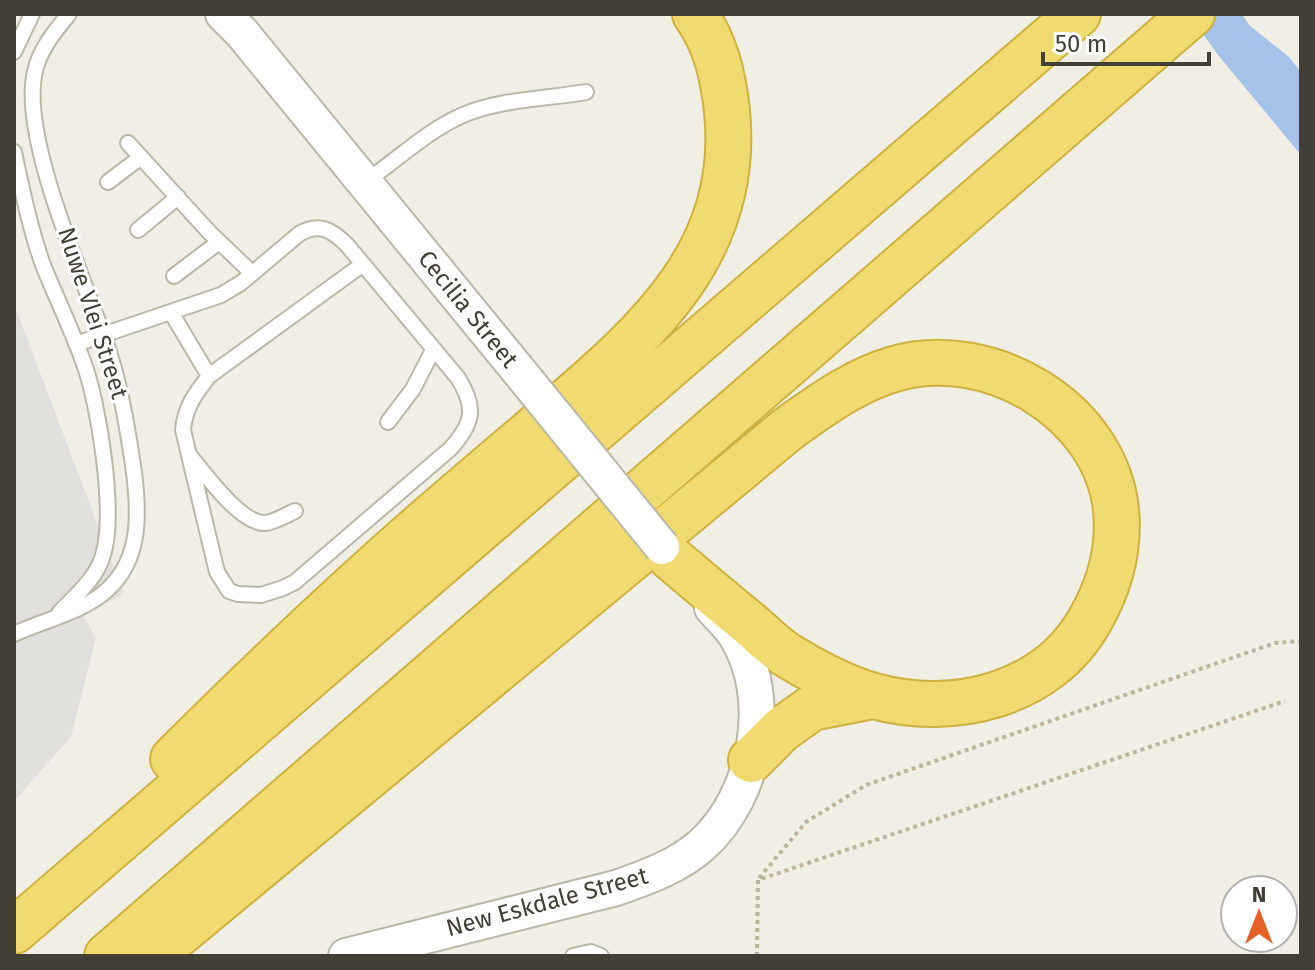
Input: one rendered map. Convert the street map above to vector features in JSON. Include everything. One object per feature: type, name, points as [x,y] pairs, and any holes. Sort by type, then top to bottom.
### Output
[{"type":"highway","points":[[14,915],[320,615],[584,387],[649,325],[674,296],[719,210],[730,152],[720,68],[708,33],[695,14]]},
{"type":"highway","points":[[107,956],[1192,14]]},
{"type":"highway","points":[[14,931],[1066,25]]},
{"type":"highway","points":[[152,956],[789,428],[847,387],[895,369],[936,364],[980,368],[1038,392],[1070,417],[1091,444],[1112,488],[1116,508],[1117,544],[1104,596],[1082,635],[1060,660],[1028,682],[987,699],[958,703],[910,703],[873,696],[789,657],[666,553]]},
{"type":"highway","points":[[751,760],[781,730],[812,708],[873,696]]},
{"type":"street","name":"Cecilia Street","points":[[223,14],[365,182],[666,553]]},
{"type":"street","name":"Cecilia Street","points":[[242,14],[265,61]]},
{"type":"street","name":"New Eskdale Street","points":[[346,956],[616,888],[647,877],[700,847],[716,831],[736,801],[751,760],[756,715],[751,675],[736,635],[666,553]]},
{"type":"lane","points":[[14,52],[18,27],[32,14]]},
{"type":"lane","name":"Nuwe Vlei Street","points":[[55,616],[84,606],[106,591],[127,565],[135,537],[137,493],[117,378],[57,205],[35,121],[35,72],[42,52],[69,14]]},
{"type":"lane","points":[[365,182],[438,129],[465,114],[505,103],[586,92]]},
{"type":"lane","points":[[128,143],[219,242],[252,273]]},
{"type":"lane","name":"Nuwe Vlei Street","points":[[14,152],[42,262],[92,391],[106,483],[109,523],[103,557],[84,587],[55,616]]},
{"type":"lane","points":[[108,182],[141,157]]},
{"type":"lane","points":[[138,230],[178,197]]},
{"type":"lane","points":[[76,344],[221,295],[299,234],[315,227],[337,235],[363,264],[458,378],[469,399],[470,418],[463,435],[295,582],[261,595],[238,594],[229,591],[222,582],[207,539],[186,451],[184,414],[192,397],[209,376],[363,264]]},
{"type":"lane","points":[[174,276],[219,242]]},
{"type":"lane","points":[[172,314],[209,376]]},
{"type":"lane","points":[[388,422],[413,389],[433,350]]},
{"type":"lane","points":[[186,451],[238,511],[251,520],[267,523],[295,511]]},
{"type":"lane","points":[[14,634],[55,616]]},
{"type":"lane","points":[[573,956],[591,952],[601,956]]},
{"type":"path","points":[[757,956],[758,880],[806,822],[866,785],[1275,643],[1301,641]]},
{"type":"path","points":[[758,880],[1285,701]]},
{"type":"shaded area","points":[[14,304],[124,594],[83,615],[96,638],[71,737],[14,801]]},
{"type":"water","points":[[1189,14],[1242,14],[1249,25],[1289,57],[1301,72],[1301,155],[1218,55]]}]
